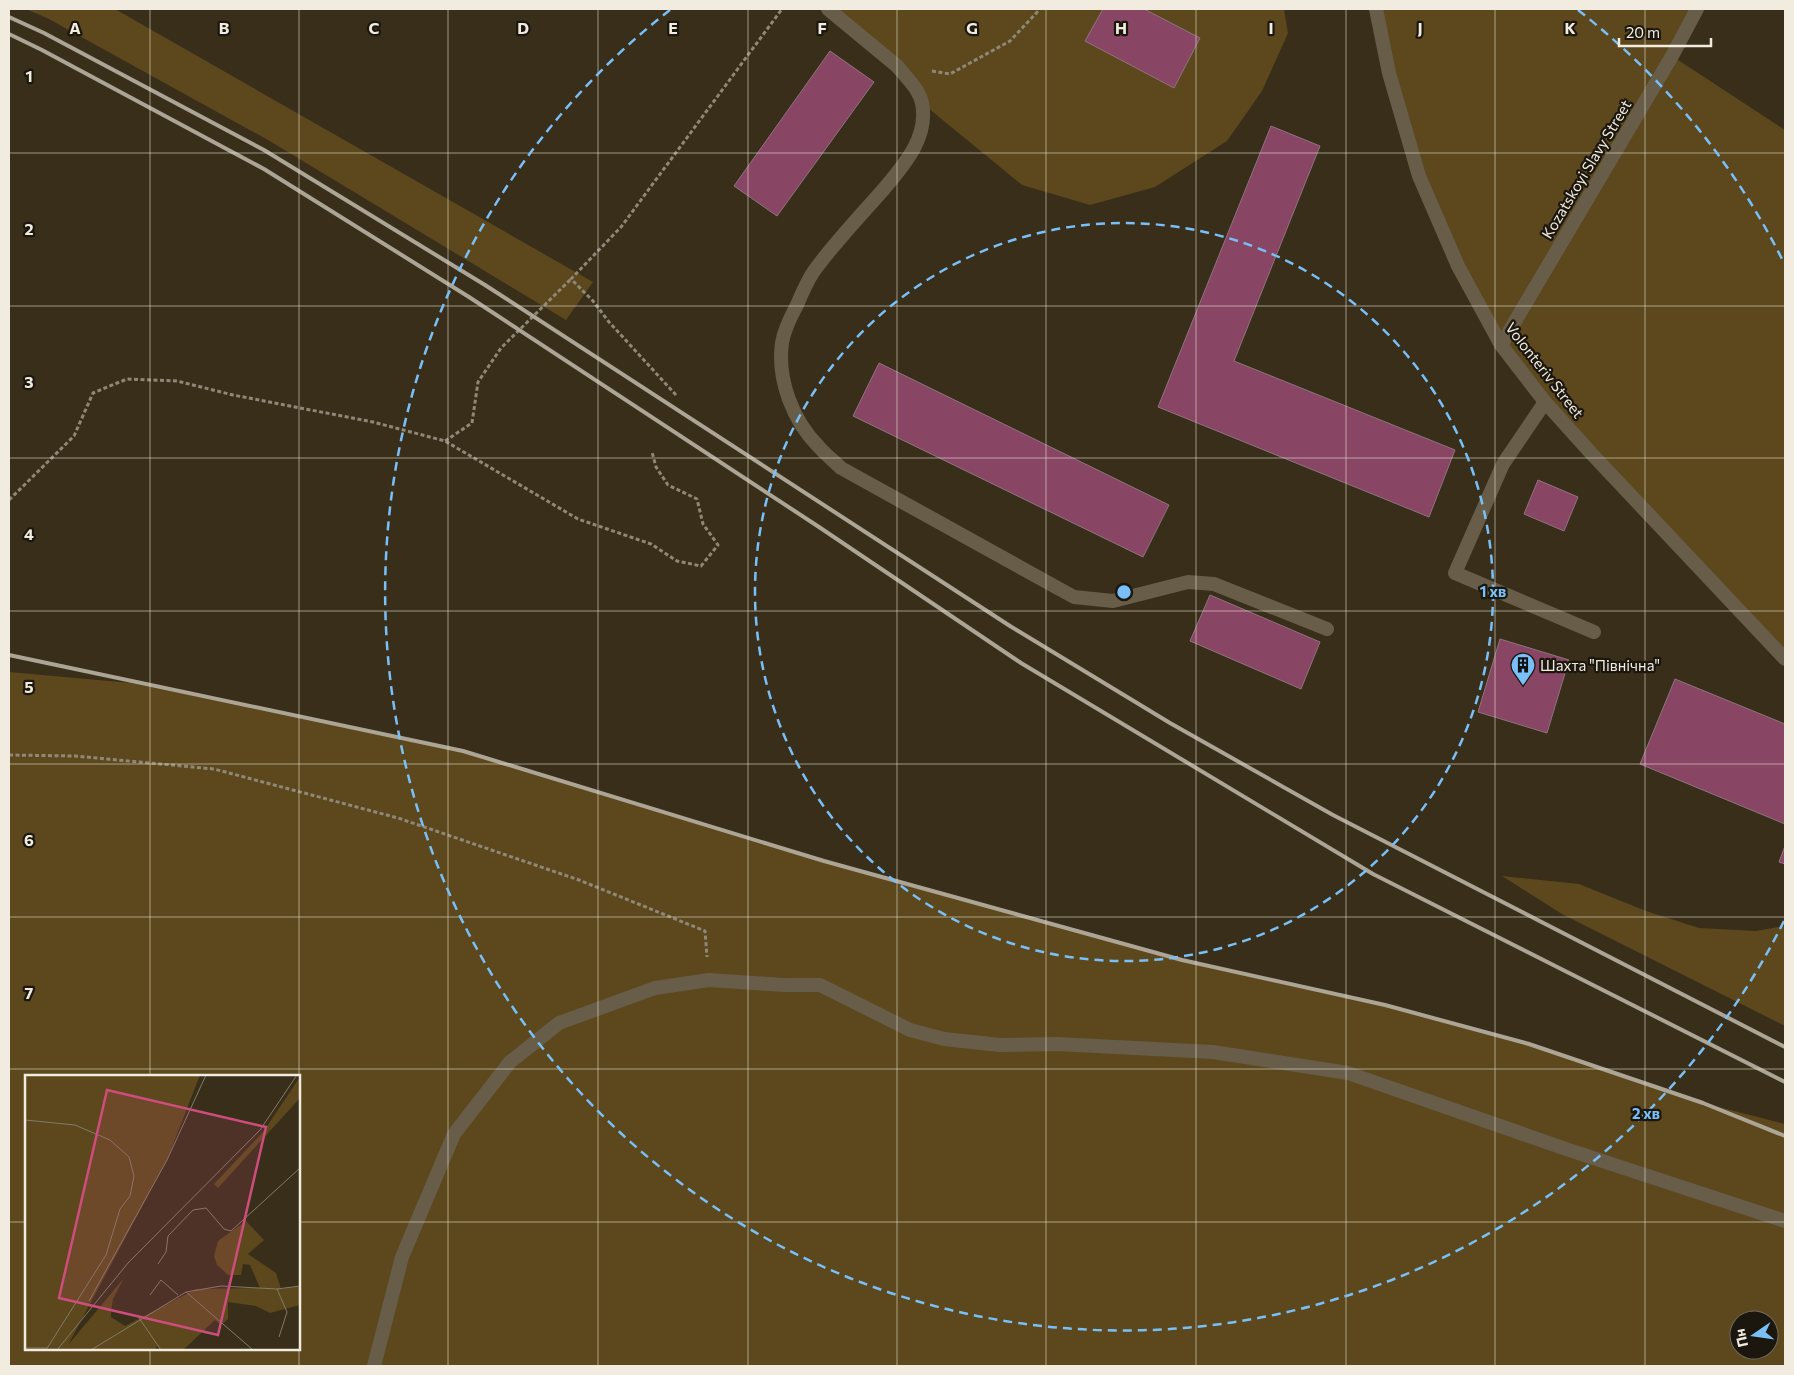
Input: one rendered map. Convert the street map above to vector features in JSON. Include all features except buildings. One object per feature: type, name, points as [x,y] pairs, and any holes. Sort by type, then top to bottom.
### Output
[{"type":"street","points":[[828,9],[897,66],[916,89],[922,103],[922,122],[916,144],[900,169],[812,273],[782,342],[782,372],[788,397],[798,419],[818,446],[841,468],[1074,597],[1113,602],[1188,582],[1214,584],[1327,629]]},
{"type":"street","name":"Volonteriv Street","points":[[1376,9],[1388,73],[1419,176],[1458,266],[1501,345],[1545,402],[1590,452],[1785,659]]},
{"type":"street","name":"Kozatskoyi Slavy Street","points":[[1501,345],[1672,56],[1697,9]]},
{"type":"street","points":[[1545,402],[1503,464],[1456,573],[1594,632]]},
{"type":"street","points":[[374,1366],[402,1257],[454,1134],[510,1062],[559,1023],[656,988],[709,980],[784,985],[820,984],[910,1030],[944,1039],[1000,1045],[1057,1044],[1213,1052],[1348,1073],[1578,1153],[1785,1220]]},
{"type":"path","points":[[445,441],[472,423],[478,382],[501,348],[621,227],[782,9]]},
{"type":"path","points":[[897,66],[950,74],[1010,41],[1040,9]]},
{"type":"path","points":[[571,279],[593,301],[609,322],[676,395]]},
{"type":"path","points":[[9,500],[74,436],[93,393],[127,378],[177,381],[373,422],[445,441],[578,519],[651,544],[677,561],[701,566],[718,545],[703,524],[697,499],[668,485],[656,467],[652,452]]},
{"type":"path","points":[[9,755],[75,756],[214,769],[398,818],[580,880],[705,931],[709,980]]},
{"type":"shaded area","points":[[26,9],[115,9],[593,282],[566,320],[268,140],[47,18]]},
{"type":"shaded area","points":[[828,9],[1284,9],[1288,33],[1262,91],[1227,141],[1155,187],[1090,205],[1022,185],[922,103],[916,89]]},
{"type":"shaded area","points":[[1376,9],[1697,9],[1672,56],[1785,130],[1785,659],[1501,345],[1419,176]]},
{"type":"shaded area","points":[[9,672],[131,683],[463,751],[824,861],[1182,960],[1385,1005],[1529,1044],[1703,1103],[1785,1124],[1785,1366],[9,1366]]},
{"type":"shaded area","points":[[1502,876],[1579,884],[1646,911],[1699,928],[1756,931],[1785,926],[1785,1026],[1562,914]]},
{"type":"railway","points":[[9,17],[44,33],[264,150],[485,285],[1010,626],[1170,723],[1333,815],[1785,1047]]},
{"type":"railway","points":[[9,34],[264,169],[469,297],[819,527],[1021,663],[1373,874],[1785,1082]]},
{"type":"railway","points":[[9,655],[463,751],[824,861],[1182,960],[1385,1005],[1529,1044],[1703,1103],[1785,1136]]},
{"type":"place","name":"Шахта \"Північна\"","points":[[1523,686]]}]
